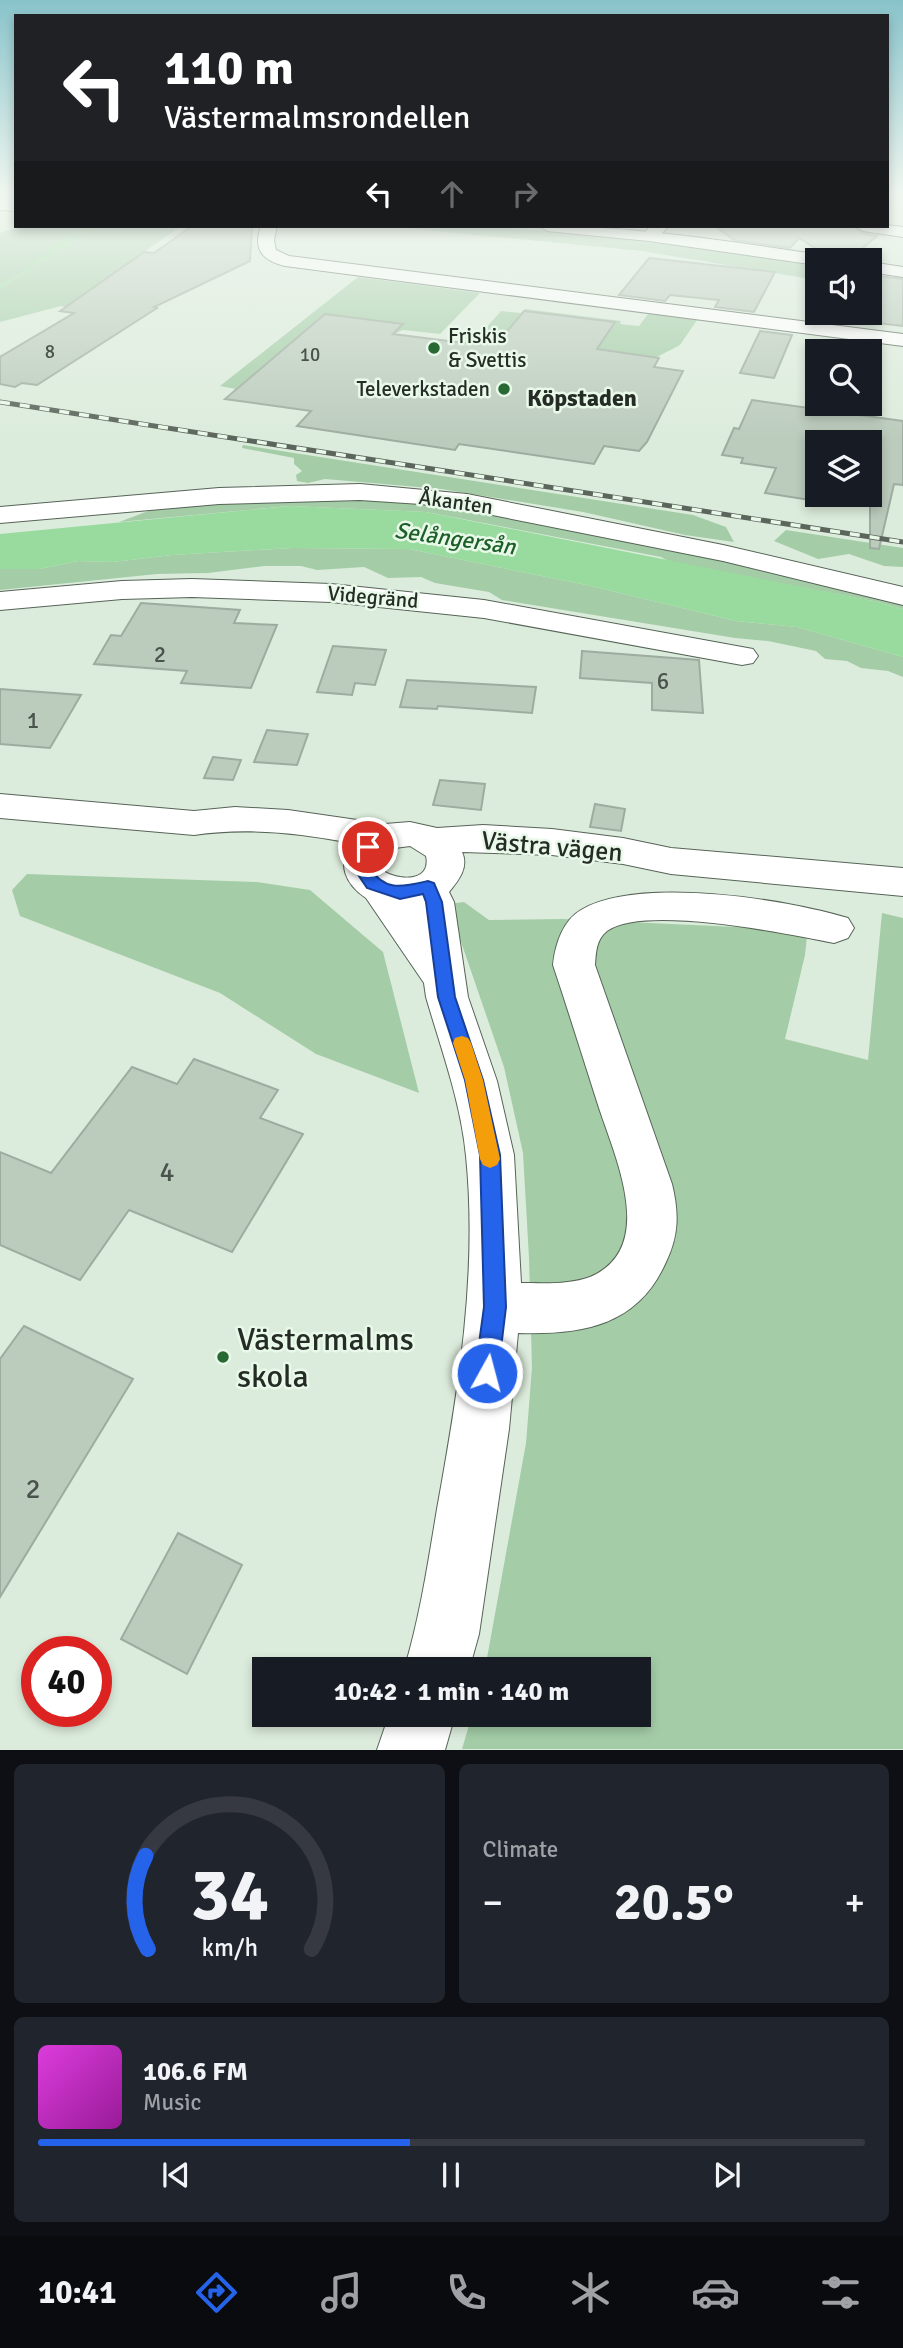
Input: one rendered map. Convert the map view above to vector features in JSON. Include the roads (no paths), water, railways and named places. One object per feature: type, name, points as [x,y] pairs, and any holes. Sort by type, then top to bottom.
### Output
[{"type":"main road","points":[[400,276],[903,340]]},
{"type":"main road","name":"Åkanten","points":[[0,515],[219,496],[360,492],[421,496],[467,502],[723,553],[903,596]]},
{"type":"main road","name":"Videgränd","points":[[0,601],[48,594],[150,589],[331,593],[484,609],[742,656]]},
{"type":"main road","points":[[0,806],[194,823],[206,828],[311,842],[375,862],[443,978]]},
{"type":"main road","points":[[375,862],[410,834],[435,867],[434,902],[443,978],[474,1080],[490,1155],[495,1307],[480,1429],[447,1634],[440,1657]]},
{"type":"main road","name":"Västra vägen","points":[[375,862],[400,893],[435,867],[507,857],[653,866],[671,861],[903,882]]},
{"type":"main road","points":[[495,1307],[554,1309],[586,1304],[612,1294],[636,1273],[650,1243],[654,1218],[645,1177],[574,965],[575,946],[583,931],[596,919],[615,911],[663,908],[733,910],[834,928]]},
{"type":"main road","points":[[411,1749],[418,1727]]},
{"type":"water","points":[[21,276],[0,289],[0,285]]},
{"type":"water","name":"Selångersån","points":[[290,506],[426,512],[873,601],[903,609],[903,657],[797,627],[736,621],[591,586],[409,549],[292,548],[172,555],[113,562],[78,561],[39,569],[0,569],[0,534]]},
{"type":"railway","points":[[0,402],[903,542]]},
{"type":"place","name":"Friskis & Svettis","points":[[434,348]]},
{"type":"place","name":"Televerkstaden","points":[[504,389]]},
{"type":"place","name":"Västermalms skola","points":[[223,1357]]},
{"type":"district","name":"Köpstaden","points":[[582,398]]}]
